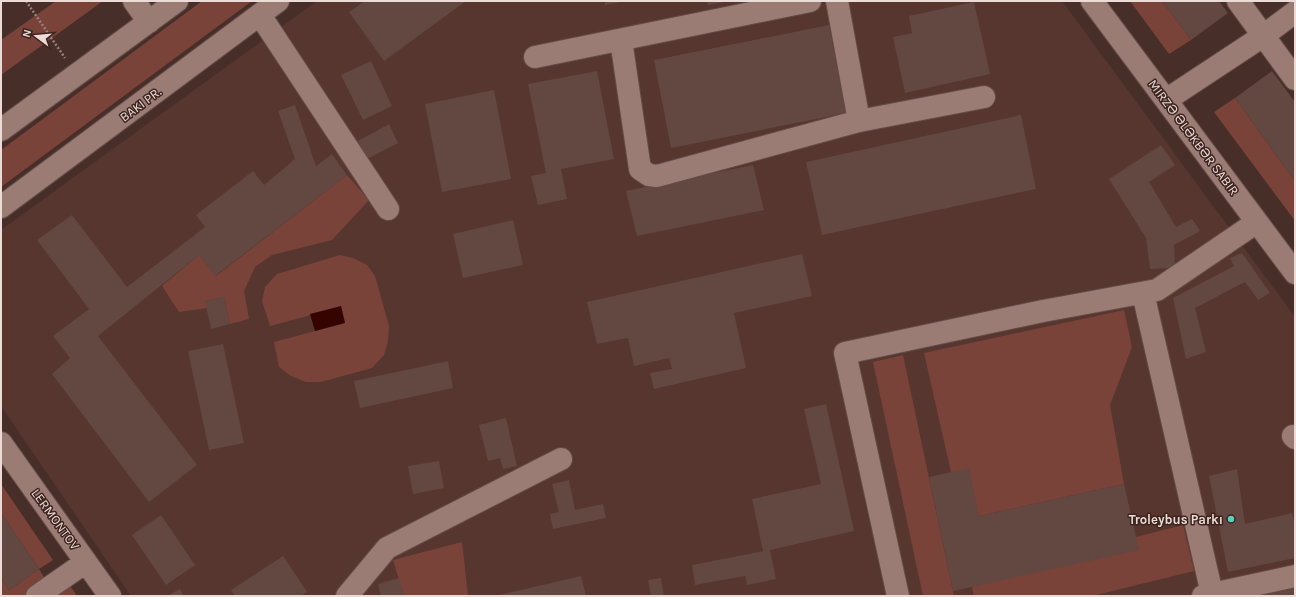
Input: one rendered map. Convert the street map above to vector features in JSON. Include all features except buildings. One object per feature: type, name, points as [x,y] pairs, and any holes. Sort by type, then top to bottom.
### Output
[{"type":"street","points":[[134,1],[149,22]]},
{"type":"street","points":[[1,130],[177,1]]},
{"type":"street","points":[[1,206],[278,1]]},
{"type":"street","points":[[535,57],[810,1]]},
{"type":"street","points":[[837,1],[859,120]]},
{"type":"street","name":"MIRZƏ ƏLƏKBƏR SABIR","points":[[1092,1],[1295,273]]},
{"type":"street","points":[[1238,1],[1295,79]]},
{"type":"street","points":[[1166,100],[1263,36],[1295,12]]},
{"type":"street","points":[[260,15],[388,209]]},
{"type":"street","points":[[621,40],[640,169],[649,175],[657,176],[859,120],[984,98]]},
{"type":"street","points":[[898,596],[845,353],[1157,290],[1257,222]]},
{"type":"street","points":[[1143,293],[1207,595],[1295,576]]},
{"type":"street","name":"LERMONTOV","points":[[1,443],[110,596]]},
{"type":"street","points":[[347,596],[387,548],[562,459]]},
{"type":"street","points":[[37,596],[86,562]]},
{"type":"path","points":[[26,1],[77,74]]},
{"type":"shaded area","points":[[56,1],[103,1],[1,75],[1,40]]},
{"type":"shaded area","points":[[202,1],[252,1],[1,187],[1,150]]},
{"type":"shaded area","points":[[317,1],[1062,1],[1295,317],[1295,596],[131,596],[1,406],[1,230]]},
{"type":"shaded area","points":[[1130,1],[1162,1],[1191,40],[1169,54]]},
{"type":"shaded area","points":[[1235,98],[1295,181],[1295,221],[1214,112]]},
{"type":"shaded area","points":[[347,175],[369,200],[332,240],[272,255],[255,267],[244,291],[249,319],[230,324],[224,297],[205,301],[207,308],[179,312],[162,286],[199,255],[216,276]]},
{"type":"shaded area","points":[[340,255],[353,258],[367,265],[375,276],[389,326],[388,341],[384,355],[372,368],[321,382],[306,382],[291,376],[279,367],[274,342],[345,323],[341,307],[270,326],[262,301],[265,287],[277,274]]},
{"type":"shaded area","points":[[341,306],[345,323],[315,331],[310,314]]},
{"type":"shaded area","points":[[1124,310],[1132,347],[1110,405],[1124,484],[979,516],[951,472],[924,353]]},
{"type":"shaded area","points":[[903,355],[954,596],[923,596],[873,362]]},
{"type":"shaded area","points":[[1,484],[53,560],[39,569],[1,513]]},
{"type":"shaded area","points":[[1183,525],[1194,571],[1092,596],[974,596],[972,587],[1136,537]]},
{"type":"shaded area","points":[[462,542],[468,596],[404,596],[393,560]]},
{"type":"shaded area","points":[[39,569],[50,587],[64,577],[77,596],[1,596],[1,578],[9,590]]},
{"type":"place","name":"Troleybus Parkı","points":[[1231,519]]}]
